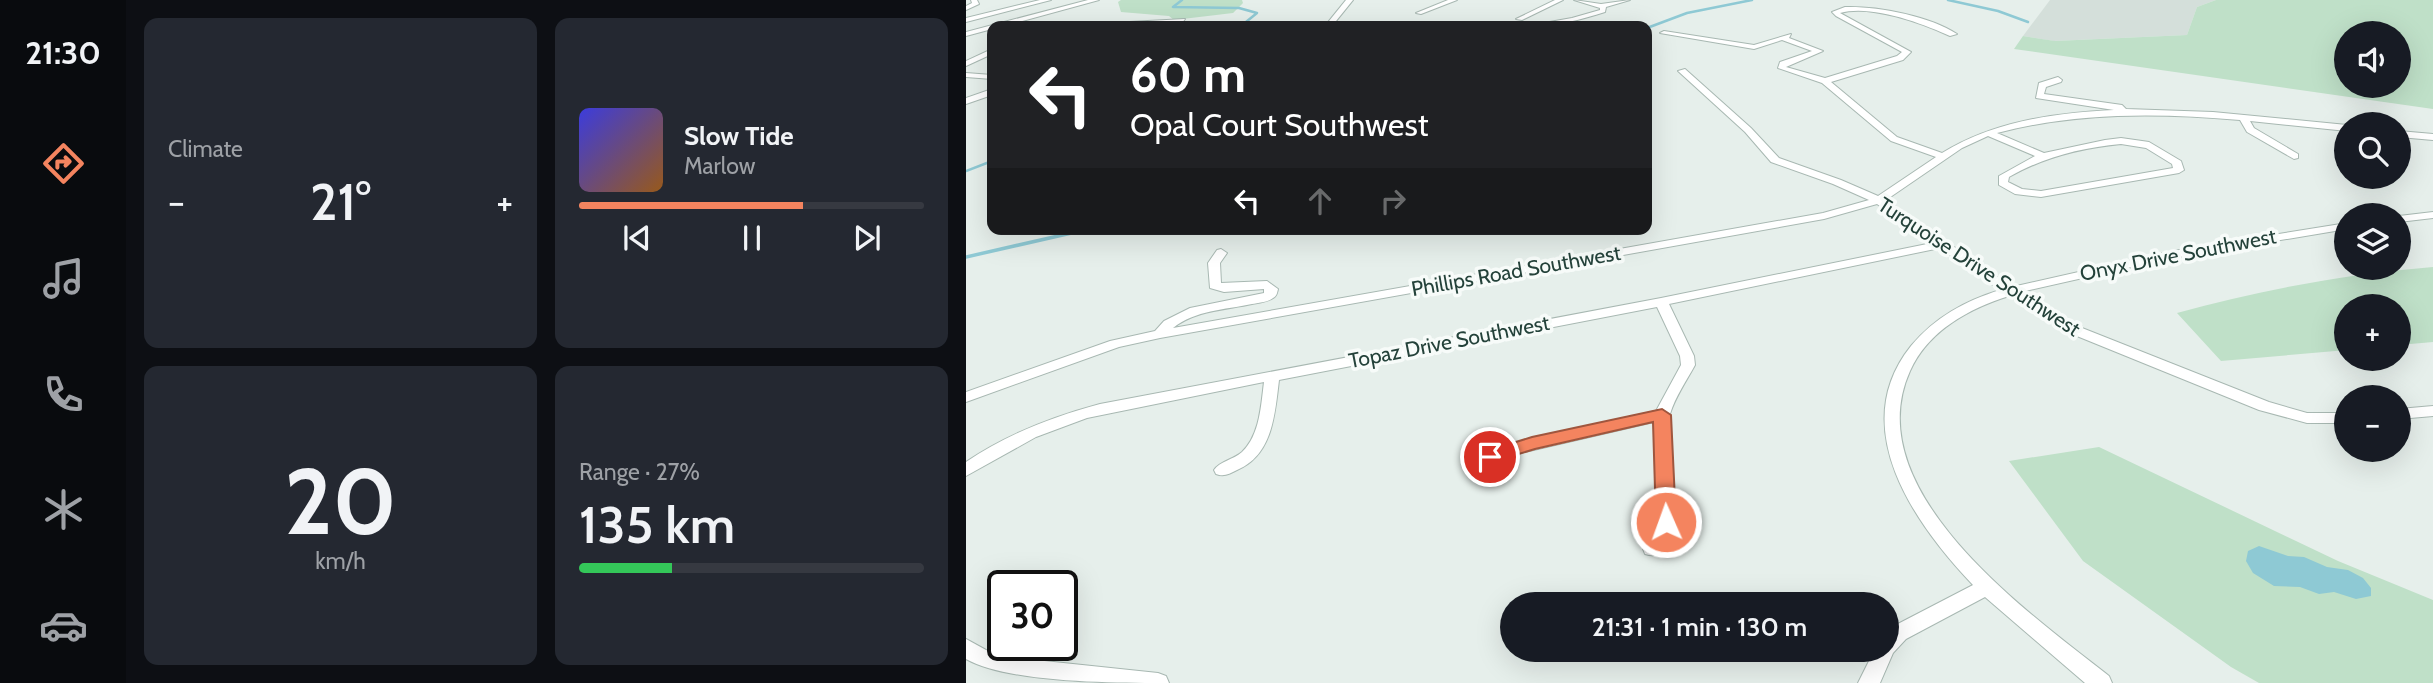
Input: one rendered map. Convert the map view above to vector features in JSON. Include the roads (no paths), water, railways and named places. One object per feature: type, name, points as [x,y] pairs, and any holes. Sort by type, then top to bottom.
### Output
[{"type":"street","points":[[966,8],[976,4],[974,0]]},
{"type":"street","points":[[966,20],[1048,0]]},
{"type":"street","points":[[1017,21],[1096,0]]},
{"type":"street","points":[[1332,21],[1350,0]]},
{"type":"street","points":[[1419,13],[1454,0]]},
{"type":"street","points":[[1520,19],[1560,0]]},
{"type":"street","points":[[1577,0],[1602,6],[1628,0]]},
{"type":"street","points":[[1559,21],[1604,11],[1602,6]]},
{"type":"street","points":[[1825,81],[1900,58],[1907,52],[1838,15],[1835,12],[1837,9],[1887,12],[1954,34]]},
{"type":"street","points":[[966,26],[982,30]]},
{"type":"street","points":[[966,34],[987,29]]},
{"type":"street","points":[[1664,33],[1754,47],[1796,33]]},
{"type":"street","points":[[1782,38],[1819,51],[1783,64],[1782,68],[1825,81],[1894,139],[1942,156]]},
{"type":"street","points":[[966,64],[987,54]]},
{"type":"street","name":"Turquoise Drive Southwest","points":[[1682,71],[1748,130],[1775,160],[1878,200],[2046,314],[2088,337],[2240,398],[2307,418],[2334,418]]},
{"type":"street","points":[[966,75],[987,77]]},
{"type":"street","points":[[2058,80],[2042,85],[2039,96],[2112,105],[2134,113]]},
{"type":"street","points":[[966,102],[987,94]]},
{"type":"street","name":"Phillips Road Southwest","points":[[966,397],[1115,344],[1160,334],[1824,216],[1878,200],[1942,156],[1988,133],[2055,119],[2134,113],[2192,114],[2334,127]]},
{"type":"street","points":[[2244,119],[2250,130],[2294,156]]},
{"type":"street","points":[[1988,133],[2041,155],[2098,143],[2132,141],[2145,144],[2164,154],[2177,163],[2179,170],[2041,194],[2019,191],[2005,185],[2004,176],[2041,155]]},
{"type":"street","points":[[2411,135],[2433,137]]},
{"type":"street","points":[[2411,218],[2433,215]]},
{"type":"street","name":"Onyx Drive Southwest","points":[[2101,683],[1986,587],[1941,535],[1915,496],[1898,455],[1891,418],[1891,406],[1905,366],[1922,341],[1951,316],[2011,291],[2224,244],[2334,228]]},
{"type":"street","name":"Topaz Drive Southwest","points":[[966,470],[1014,439],[1069,417],[1661,302],[1942,244]]},
{"type":"street","points":[[1160,334],[1166,324],[1180,316],[1270,295],[1272,289],[1267,285],[1224,288],[1215,285],[1214,263],[1221,253]]},
{"type":"street","points":[[1652,549],[1662,538],[1666,522],[1662,415],[1688,365],[1687,356],[1661,302]]},
{"type":"street","points":[[1223,470],[1233,467],[1257,448],[1266,419],[1272,377]]},
{"type":"street","points":[[2411,413],[2433,411]]},
{"type":"street","points":[[1475,471],[1490,457],[1504,451],[1662,415]]},
{"type":"street","points":[[1899,633],[1986,587]]},
{"type":"street","points":[[966,648],[989,660],[1015,667],[1158,683]]},
{"type":"street","points":[[1870,683],[1880,662]]},
{"type":"water","points":[[2259,546],[2288,556],[2304,557],[2327,567],[2348,570],[2363,578],[2371,588],[2371,596],[2356,599],[2334,592],[2319,594],[2300,587],[2274,586],[2253,573],[2246,561],[2248,551]]},
{"type":"waterway","points":[[1182,0],[1173,7],[1239,8],[1257,13],[1247,21]]},
{"type":"waterway","points":[[1652,26],[1687,13],[1752,0]]},
{"type":"waterway","points":[[1948,0],[1998,11],[2028,22]]},
{"type":"waterway","points":[[966,171],[987,163]]},
{"type":"waterway","points":[[966,257],[1063,235]]}]
